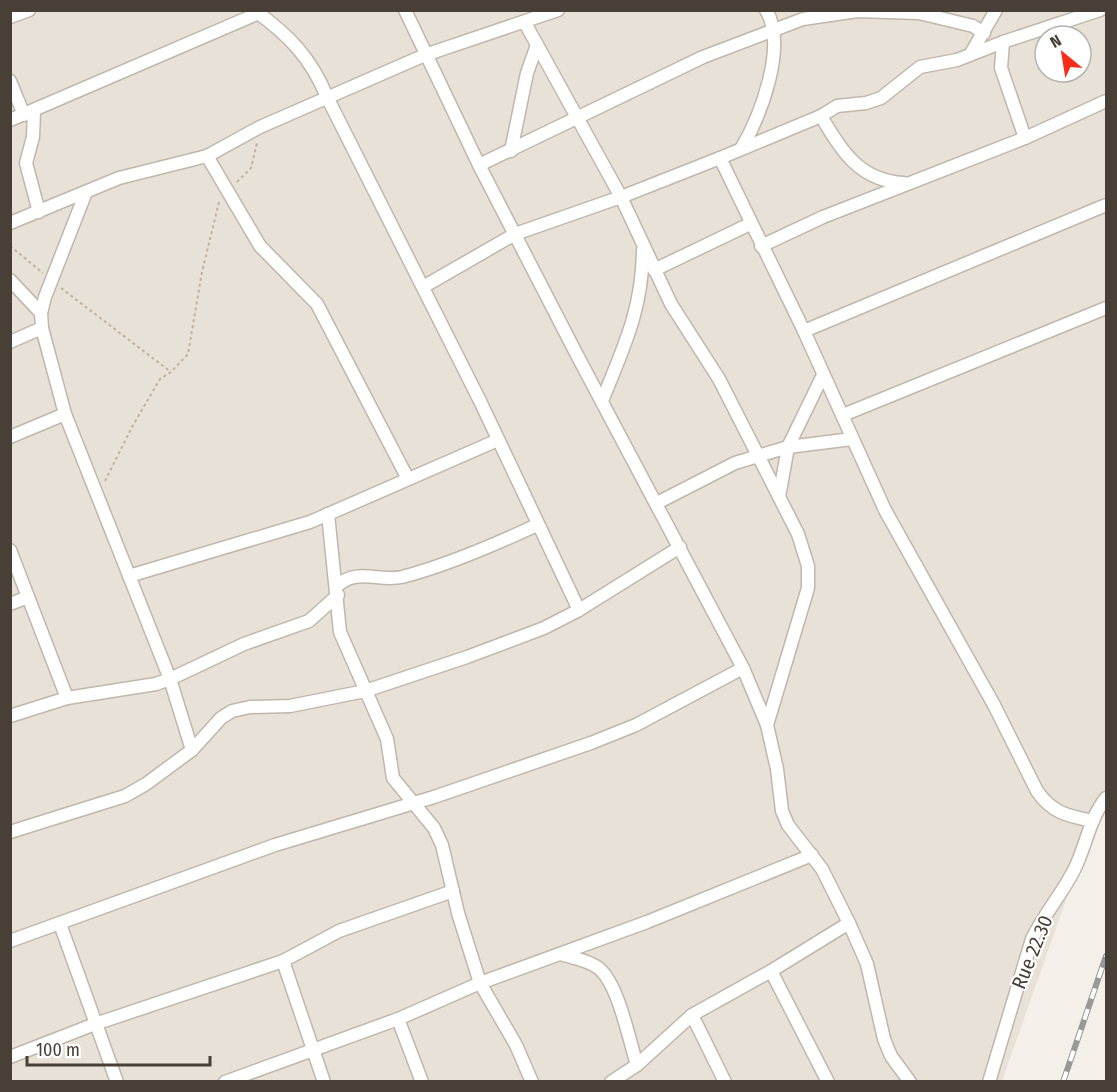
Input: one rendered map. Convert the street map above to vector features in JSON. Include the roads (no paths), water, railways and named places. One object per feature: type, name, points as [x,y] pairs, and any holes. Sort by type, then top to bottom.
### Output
[{"type":"street","points":[[10,17],[29,10]]},
{"type":"street","points":[[405,10],[425,55],[515,234],[743,668],[767,725],[777,769],[777,789],[782,811],[788,825],[812,855],[849,923],[867,964],[884,1039],[891,1056],[910,1082]]},
{"type":"street","points":[[10,223],[119,178],[207,156],[260,127],[425,55],[558,10]]},
{"type":"street","points":[[741,149],[756,124],[767,93],[773,30],[766,10]]},
{"type":"street","points":[[969,56],[996,10]]},
{"type":"street","points":[[423,287],[515,234],[621,197],[720,158],[844,104],[866,103],[881,98],[920,67],[969,56],[1003,42],[1100,10]]},
{"type":"street","points":[[480,165],[703,57],[773,30],[822,15],[858,11],[919,13],[973,26],[984,33]]},
{"type":"street","points":[[10,120],[256,12],[297,46],[316,70],[327,97],[423,287],[579,610]]},
{"type":"street","points":[[525,23],[621,197],[643,248],[680,321],[719,379],[798,534],[808,566],[808,588],[767,725]]},
{"type":"street","points":[[1003,42],[1001,68],[1012,106],[1025,138]]},
{"type":"street","points":[[511,151],[527,73],[537,45]]},
{"type":"street","points":[[10,81],[29,113],[33,137],[26,163],[39,212]]},
{"type":"street","points":[[761,246],[853,205],[1025,138],[1107,101]]},
{"type":"street","points":[[820,116],[856,166],[879,180],[911,183]]},
{"type":"street","points":[[207,156],[260,246],[317,304],[408,480]]},
{"type":"street","points":[[720,158],[750,224],[804,331],[885,510],[994,705],[1037,791],[1046,804],[1056,812],[1093,821]]},
{"type":"street","points":[[86,192],[51,280],[41,313],[42,328],[65,414],[170,679],[192,750]]},
{"type":"street","points":[[804,331],[1107,205]]},
{"type":"street","points":[[654,270],[750,224]]},
{"type":"street","points":[[602,401],[636,317],[643,279],[643,248]]},
{"type":"street","points":[[10,280],[41,313]]},
{"type":"street","points":[[843,415],[1107,308]]},
{"type":"street","points":[[10,342],[42,328]]},
{"type":"street","points":[[779,497],[788,447],[823,375]]},
{"type":"street","points":[[11,435],[65,414]]},
{"type":"street","points":[[657,503],[717,470],[758,456],[788,447],[852,439]]},
{"type":"street","points":[[129,576],[310,522],[498,440]]},
{"type":"street","points":[[328,514],[337,591],[338,624],[365,692],[387,739],[393,778],[434,828],[442,845],[480,983],[516,1045],[532,1082]]},
{"type":"street","points":[[10,716],[67,698],[156,684],[170,679],[244,644],[309,621],[352,576],[389,579],[408,575],[498,543],[537,525]]},
{"type":"street","points":[[10,832],[125,796],[146,784],[192,750],[221,718],[232,711],[250,707],[290,706],[365,692],[544,628],[579,610],[680,547]]},
{"type":"street","points":[[10,550],[67,698]]},
{"type":"street","points":[[10,604],[28,597]]},
{"type":"street","points":[[10,941],[275,845],[414,803],[582,747],[636,725],[743,668]]},
{"type":"street","name":"Rue 22.30","points":[[989,1082],[1032,939],[1041,920],[1074,870],[1093,821],[1107,798]]},
{"type":"street","points":[[225,1082],[398,1018],[480,983],[561,954],[812,855]]},
{"type":"street","points":[[10,1058],[95,1024],[283,961],[339,931],[453,891]]},
{"type":"street","points":[[611,1082],[637,1065],[692,1015],[771,971],[849,923]]},
{"type":"street","points":[[60,924],[117,1082]]},
{"type":"street","points":[[561,954],[587,962],[603,973],[611,986],[637,1065]]},
{"type":"street","points":[[283,961],[324,1082]]},
{"type":"street","points":[[771,971],[828,1082]]},
{"type":"street","points":[[692,1015],[725,1082]]},
{"type":"street","points":[[398,1018],[422,1082]]},
{"type":"railway","points":[[1063,1082],[1106,956]]}]
